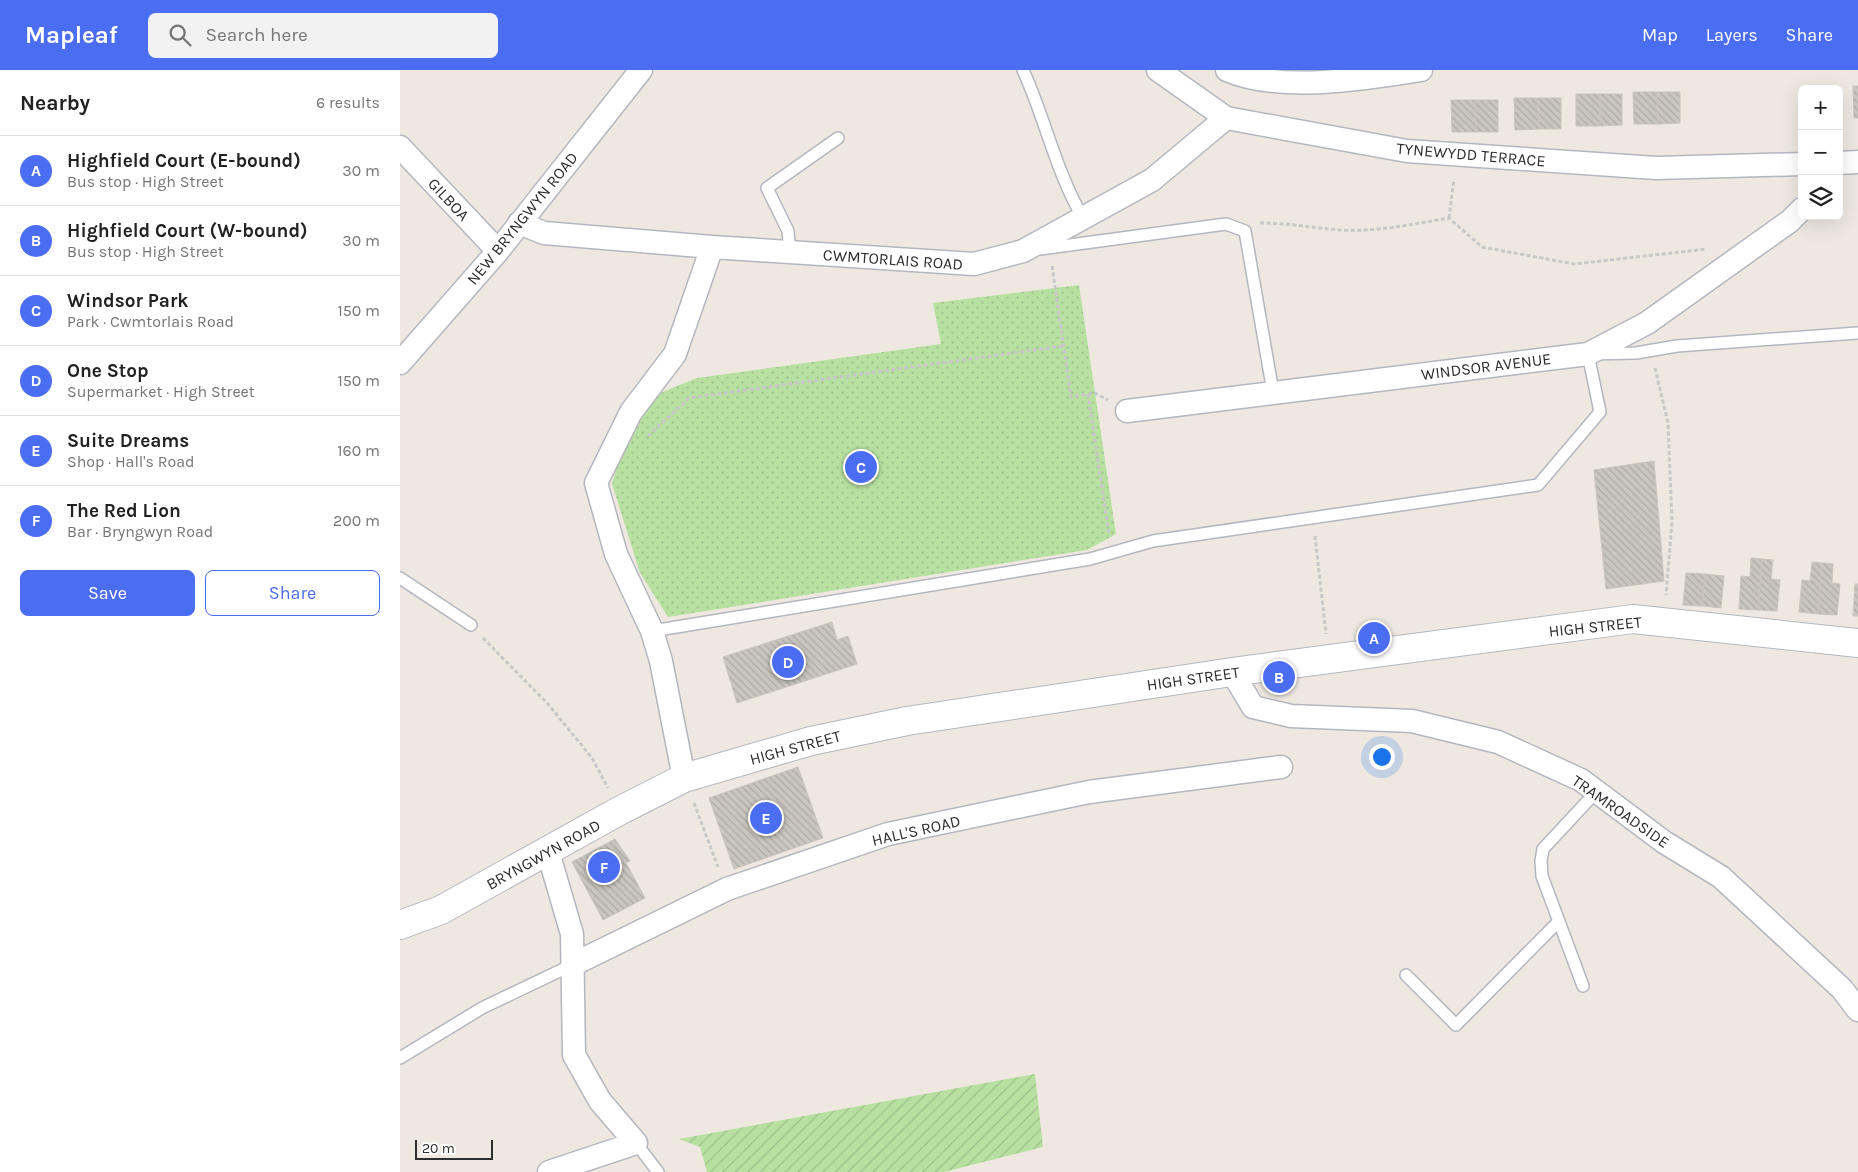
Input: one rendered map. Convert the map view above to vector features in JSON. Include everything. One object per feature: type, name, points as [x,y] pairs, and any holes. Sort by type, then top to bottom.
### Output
[{"type":"street","name":"NEW BRYNGWYN ROAD","points":[[400,363],[498,251],[641,70]]},
{"type":"street","name":"TYNEWYDD TERRACE","points":[[1158,70],[1226,118],[1407,151],[1656,168],[1798,164]]},
{"type":"street","points":[[1227,70],[1276,81],[1421,70]]},
{"type":"street","name":"CWMTORLAIS ROAD","points":[[519,223],[544,233],[712,248],[974,264],[1023,251],[1152,180],[1226,118]]},
{"type":"street","name":"GILBOA","points":[[400,147],[498,251]]},
{"type":"street","name":"WINDSOR AVENUE","points":[[1127,411],[1588,354],[1647,323],[1798,213]]},
{"type":"street","points":[[684,778],[661,661],[652,631],[616,554],[596,483],[631,412],[675,354],[712,248]]},
{"type":"street","name":"HIGH STREET","points":[[684,778],[811,741],[907,720],[1232,672],[1633,619],[1858,643]]},
{"type":"street","name":"TRAMROADSIDE","points":[[1232,672],[1253,707],[1292,716],[1412,721],[1488,740],[1581,780],[1664,842],[1721,877],[1842,989],[1858,1010]]},
{"type":"street","name":"HALL'S ROAD","points":[[572,965],[727,889],[888,834],[1089,792],[1281,767]]},
{"type":"street","name":"BRYNGWYN ROAD","points":[[400,925],[441,910],[619,811],[684,778]]},
{"type":"street","points":[[548,852],[572,934],[574,1055],[600,1101],[636,1143],[549,1172]]},
{"type":"lane","points":[[1023,70],[1036,99],[1073,200],[1083,218]]},
{"type":"lane","points":[[790,252],[788,230],[767,188],[838,138]]},
{"type":"lane","points":[[1023,251],[1226,224],[1245,230],[1273,392]]},
{"type":"lane","points":[[652,631],[1090,559],[1153,541],[1538,485],[1600,412],[1588,354],[1636,353],[1677,346],[1858,333]]},
{"type":"lane","points":[[400,578],[471,626]]},
{"type":"lane","points":[[1583,986],[1542,876],[1541,861],[1543,848],[1596,792]]},
{"type":"lane","points":[[1406,975],[1456,1025],[1559,921]]},
{"type":"lane","points":[[400,1058],[482,1008],[572,965]]},
{"type":"lane","points":[[636,1143],[658,1172]]},
{"type":"path","points":[[1449,218],[1458,155]]},
{"type":"path","points":[[1226,224],[1280,223],[1342,230],[1361,230],[1390,229],[1449,218]]},
{"type":"path","points":[[1449,218],[1482,247],[1574,264],[1712,249]]},
{"type":"path","points":[[1049,248],[1071,397],[1095,393],[1127,411]]},
{"type":"path","points":[[644,444],[648,436],[688,398],[1063,346]]},
{"type":"path","points":[[1651,351],[1668,423],[1672,522],[1664,622]]},
{"type":"path","points":[[1088,394],[1111,553]]},
{"type":"path","points":[[1313,518],[1328,659]]},
{"type":"path","points":[[471,626],[548,704],[592,758],[619,811]]},
{"type":"path","points":[[684,778],[727,889]]},
{"type":"green space","points":[[1079,285],[1116,534],[1087,550],[668,617],[640,573],[612,484],[622,451],[655,395],[697,378],[941,344],[933,303]]},
{"type":"green space","points":[[1035,1074],[1043,1147],[944,1172],[707,1172],[700,1147],[679,1139]]},
{"type":"building","points":[[1853,86],[1858,86],[1858,118],[1854,118]]},
{"type":"building","points":[[1633,92],[1657,92],[1658,124],[1634,124]]},
{"type":"building","points":[[1657,92],[1680,92],[1680,123],[1658,124]]},
{"type":"building","points":[[1576,94],[1600,94],[1600,126],[1576,126]]},
{"type":"building","points":[[1600,94],[1622,94],[1622,125],[1600,126]]},
{"type":"building","points":[[1514,98],[1538,98],[1539,129],[1515,130]]},
{"type":"building","points":[[1538,98],[1561,98],[1561,129],[1539,129]]},
{"type":"building","points":[[1451,100],[1475,100],[1476,132],[1452,132]]},
{"type":"building","points":[[1475,100],[1498,100],[1498,132],[1476,132]]},
{"type":"building","points":[[1654,461],[1664,581],[1606,589],[1594,470]]},
{"type":"building","points":[[1751,558],[1762,559],[1758,610],[1739,609],[1741,576],[1750,577]]},
{"type":"building","points":[[1762,559],[1773,560],[1771,579],[1780,580],[1777,611],[1758,610]]},
{"type":"building","points":[[1812,562],[1822,563],[1818,614],[1799,612],[1802,580],[1810,581]]},
{"type":"building","points":[[1822,563],[1833,564],[1832,583],[1840,584],[1837,615],[1818,614]]},
{"type":"building","points":[[1686,573],[1705,574],[1702,606],[1683,605]]},
{"type":"building","points":[[1705,574],[1724,576],[1721,608],[1702,606]]},
{"type":"building","points":[[1855,584],[1858,584],[1858,616],[1853,616]]},
{"type":"building","points":[[832,622],[837,640],[848,636],[857,664],[737,703],[723,657]]},
{"type":"building","points":[[798,767],[823,838],[734,869],[709,798]]},
{"type":"building","points":[[615,839],[630,861],[626,863],[645,898],[603,920],[572,862]]},
{"type":"place","name":"Windsor Park","points":[[861,467]]},
{"type":"place","name":"Highfield Court (E-bound)","points":[[1374,638]]},
{"type":"place","name":"One Stop","points":[[788,662]]},
{"type":"place","name":"Highfield Court (W-bound)","points":[[1279,677]]},
{"type":"place","name":"Suite Dreams","points":[[766,818]]},
{"type":"place","name":"The Red Lion","points":[[604,867]]}]
